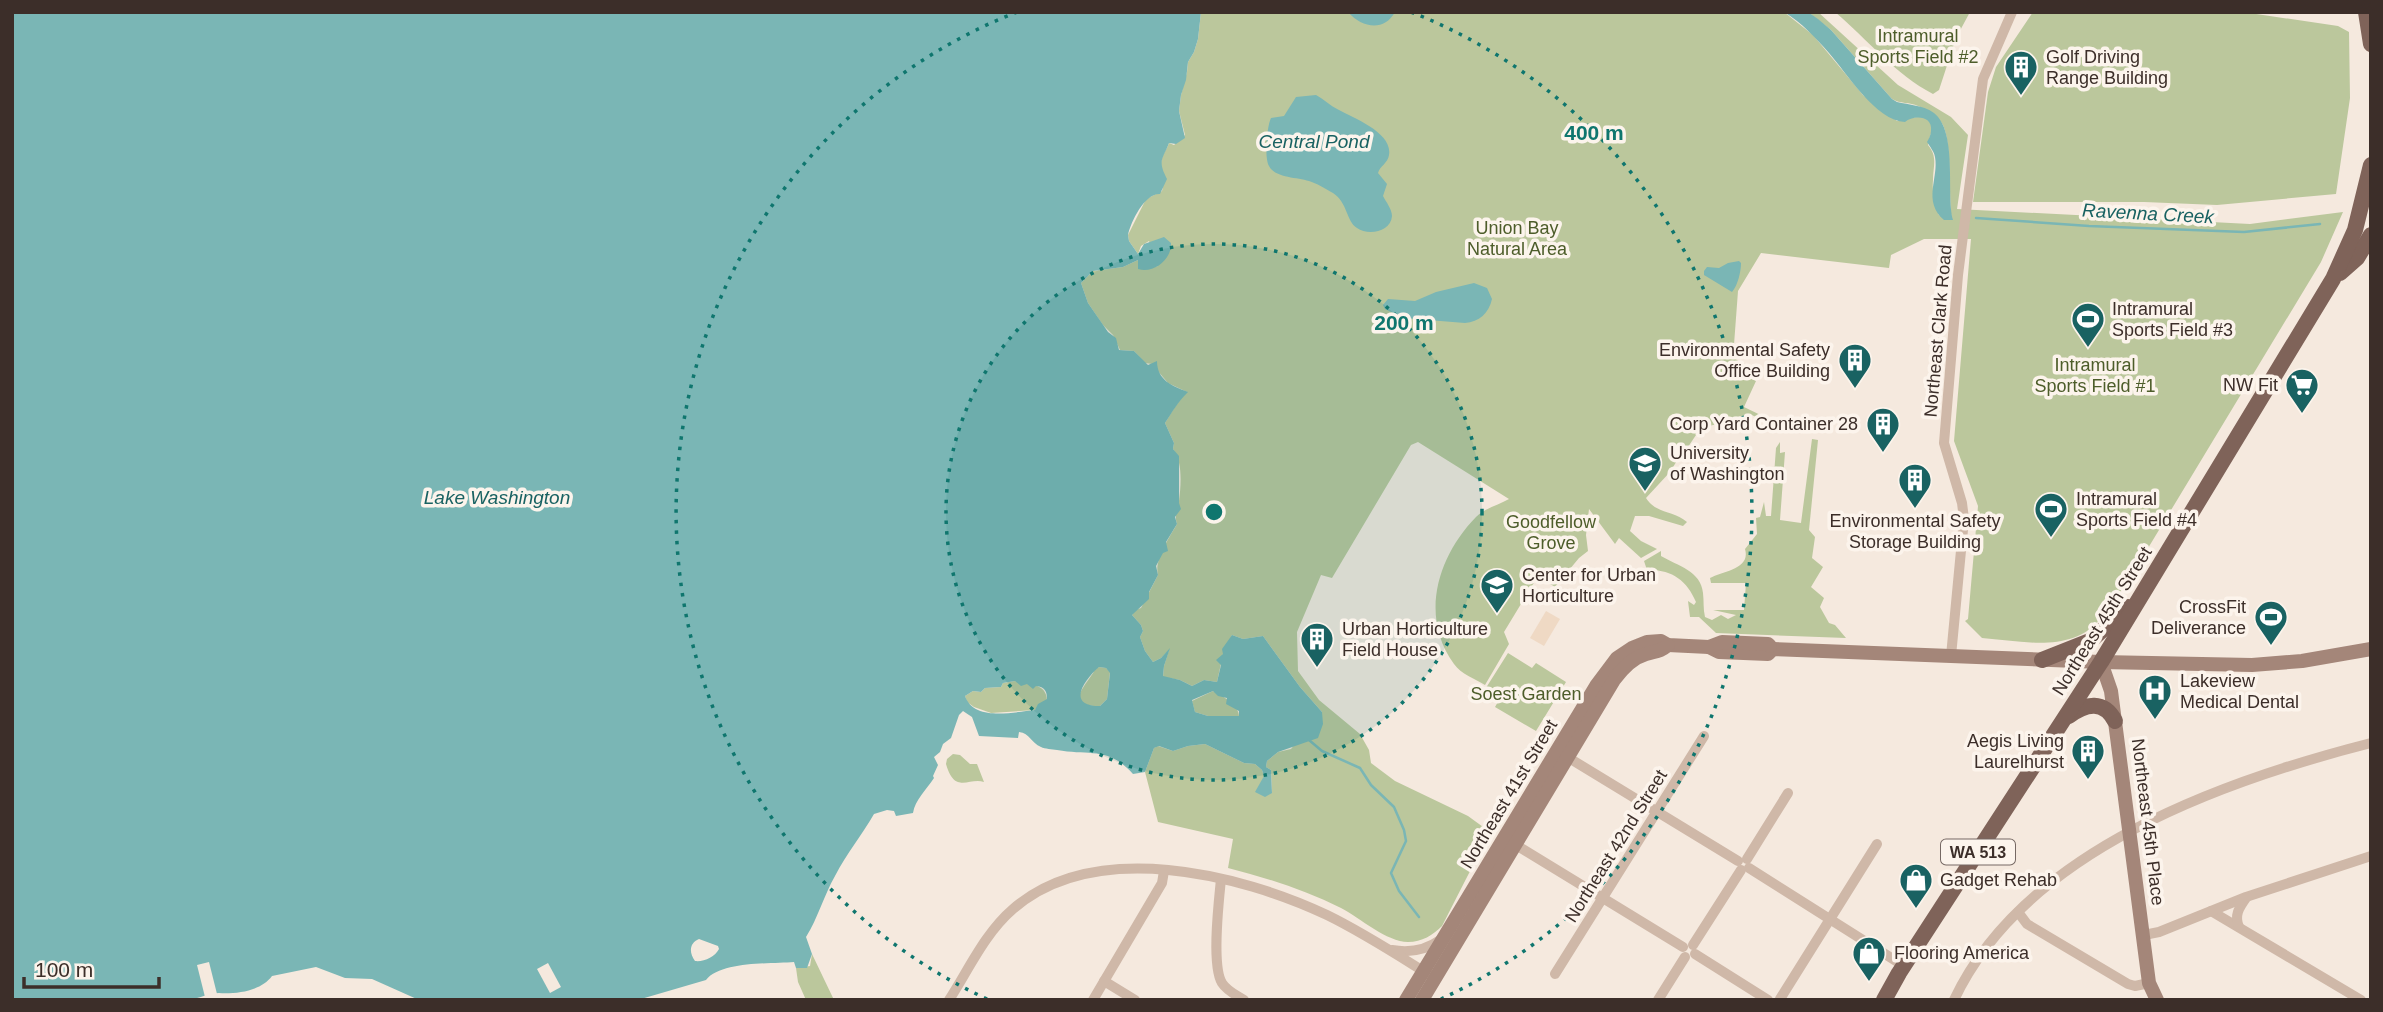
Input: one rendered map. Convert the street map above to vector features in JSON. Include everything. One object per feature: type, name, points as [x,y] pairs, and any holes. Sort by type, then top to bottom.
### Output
[{"type":"main road","points":[[2365,15],[2371,44]]},
{"type":"main road","name":"Northeast 45th Street","points":[[1884,1000],[2101,662],[2333,279],[2355,230],[2370,174]]},
{"type":"main road","points":[[2333,279],[2357,258],[2371,235]]},
{"type":"main road","points":[[2042,660],[2090,641],[2142,593]]},
{"type":"main road","points":[[2064,719],[2081,707],[2089,705],[2105,708],[2115,721]]},
{"type":"street","name":"Northeast Clark Road","points":[[1951,656],[1964,519],[1962,503],[1944,443],[1962,235],[1983,79],[2012,12]]},
{"type":"street","name":"Northeast 41st Street","points":[[1406,1000],[1429,975],[1563,754],[1619,673],[1640,657],[1660,652],[1668,645],[1709,647],[1722,642],[1768,644],[1773,649],[2252,666],[2302,661],[2371,649]]},
{"type":"street","name":"Northeast 45th Place","points":[[2101,662],[2111,691],[2154,994]]},
{"type":"street","name":"Northeast 42nd Street","points":[[1555,974],[1704,736]]},
{"type":"street","points":[[1957,999],[1982,953],[2018,912],[2071,870],[2130,831],[2185,804],[2245,780],[2371,743]]},
{"type":"street","points":[[1563,754],[1744,864],[1904,966]]},
{"type":"street","points":[[1658,1000],[1788,793]]},
{"type":"street","name":"Northeast 41st Street","points":[[1422,1000],[1445,936],[1510,841]]},
{"type":"street","points":[[1510,841],[1770,1000],[1780,1000],[1877,844]]},
{"type":"street","points":[[2144,935],[2159,932],[2246,897],[2371,856]]},
{"type":"street","points":[[949,1000],[991,933],[1013,909],[1038,891],[1070,877],[1088,872],[1130,869],[1222,879],[1298,902],[1329,916],[1429,975]]},
{"type":"street","points":[[1093,1000],[1163,883],[1164,871]]},
{"type":"street","points":[[1222,879],[1217,906],[1219,974],[1226,988],[1244,1000]]},
{"type":"street","points":[[2239,927],[2236,921],[2238,909],[2246,897]]},
{"type":"street","points":[[2211,911],[2361,1000]]},
{"type":"street","points":[[2018,912],[2027,924],[2128,984],[2154,994]]},
{"type":"street","points":[[1384,948],[1399,951],[1423,949],[1445,936]]},
{"type":"street","points":[[1104,981],[1135,1000]]},
{"type":"green space","name":"Union Bay Natural Area","points":[[1201,12],[1784,12],[1813,35],[1863,95],[1897,121],[1923,117],[1930,122],[1932,130],[1928,145],[1934,158],[1935,202],[1939,215],[1952,220],[1949,154],[1941,122],[1921,107],[1892,99],[1831,30],[1808,12],[1818,12],[1898,85],[1951,117],[1968,135],[1957,209],[2250,224],[2343,212],[2321,262],[2133,573],[2105,613],[2089,629],[2062,641],[2046,643],[1982,638],[1965,621],[1968,619],[1978,506],[1954,441],[1971,239],[1924,239],[1891,255],[1889,268],[1761,253],[1738,291],[1733,358],[1762,373],[1733,363],[1732,368],[1756,381],[1744,407],[1779,424],[1777,428],[1750,414],[1747,418],[1739,417],[1709,426],[1695,434],[1670,472],[1646,498],[1655,507],[1687,522],[1683,526],[1649,516],[1635,516],[1630,531],[1641,541],[1657,549],[1641,558],[1619,538],[1615,544],[1589,509],[1586,535],[1588,551],[1555,587],[1538,576],[1504,632],[1509,644],[1485,685],[1457,668],[1443,646],[1437,626],[1438,587],[1443,568],[1463,533],[1480,514],[1509,499],[1418,442],[1411,445],[1332,578],[1321,575],[1297,632],[1298,671],[1319,700],[1360,734],[1369,750],[1371,763],[1395,781],[1468,816],[1490,832],[1442,926],[1423,939],[1413,942],[1400,941],[1314,896],[1228,868],[1233,839],[1158,822],[1145,772],[1154,748],[1158,746],[1173,751],[1205,744],[1244,763],[1255,764],[1262,770],[1262,782],[1272,793],[1271,770],[1266,767],[1267,761],[1278,752],[1291,749],[1322,712],[1263,636],[1243,639],[1232,635],[1223,654],[1217,682],[1204,680],[1192,686],[1180,680],[1163,677],[1169,650],[1153,662],[1140,637],[1143,631],[1141,625],[1132,615],[1135,610],[1141,608],[1158,575],[1160,556],[1177,524],[1180,467],[1165,423],[1187,392],[1168,383],[1152,364],[1145,363],[1134,351],[1120,350],[1113,335],[1088,303],[1081,283],[1093,271],[1123,267],[1138,260],[1146,266],[1158,266],[1149,241],[1141,246],[1138,254],[1128,235],[1146,199],[1162,191],[1164,178],[1161,161],[1169,143],[1174,145],[1185,135],[1179,111],[1181,95],[1188,62],[1198,39]]},
{"type":"green space","name":"Intramural Sports Field #2","points":[[1835,12],[1970,12],[1956,38],[1939,90],[1933,94],[1894,67]]},
{"type":"green space","points":[[2033,12],[2243,12],[2338,26],[2349,32],[2350,98],[2336,194],[2217,205],[2144,202],[1973,202],[1988,92],[1996,67]]},
{"type":"green space","points":[[1812,439],[1818,440],[1809,530],[1815,537],[1812,558],[1823,567],[1811,587],[1824,598],[1820,607],[1829,623],[1835,625],[1846,638],[1716,633],[1699,617],[1690,617],[1688,601],[1694,605],[1696,602],[1683,582],[1664,571],[1647,570],[1644,561],[1661,551],[1661,556],[1693,574],[1703,593],[1705,617],[1712,620],[1721,615],[1728,619],[1736,615],[1713,610],[1744,610],[1746,583],[1711,583],[1710,578],[1735,568],[1744,561],[1745,549],[1757,534],[1756,518],[1760,517],[1764,502],[1766,516],[1771,516],[1776,448],[1780,442],[1780,453],[1785,452],[1780,520],[1801,523]]},
{"type":"green space","name":"Soest Garden","points":[[1508,653],[1532,668],[1536,663],[1566,682],[1536,731],[1495,707],[1499,700],[1484,691]]},
{"type":"green space","points":[[1099,667],[1110,672],[1107,699],[1100,706],[1088,705],[1079,698],[1095,669]]},
{"type":"green space","points":[[1015,681],[1044,690],[1047,700],[1035,710],[991,713],[967,702],[965,696],[973,691],[981,692],[985,688],[1001,687],[1003,683]]},
{"type":"green space","points":[[1213,691],[1233,704],[1239,716],[1208,716],[1195,712],[1192,701]]},
{"type":"green space","points":[[953,754],[960,755],[970,764],[977,764],[984,782],[963,783],[954,779],[946,764]]},
{"type":"green space","points":[[812,954],[834,1000],[806,1000],[798,982],[796,968],[810,966]]},
{"type":"shaded area","points":[[1546,611],[1560,619],[1544,646],[1530,638]]},
{"type":"water","name":"Lake Washington","points":[[12,12],[1201,12],[1198,39],[1188,62],[1181,95],[1179,111],[1185,138],[1176,144],[1169,143],[1162,163],[1167,179],[1160,194],[1144,203],[1128,235],[1138,254],[1144,244],[1164,237],[1171,243],[1169,255],[1161,264],[1150,269],[1138,269],[1138,260],[1123,267],[1093,271],[1081,283],[1088,303],[1108,332],[1116,338],[1119,350],[1134,351],[1148,365],[1157,361],[1163,378],[1171,385],[1188,392],[1165,423],[1174,443],[1173,449],[1179,456],[1181,509],[1175,517],[1177,524],[1166,542],[1168,551],[1163,553],[1156,566],[1158,575],[1149,592],[1149,599],[1132,615],[1141,625],[1143,631],[1140,637],[1145,651],[1153,662],[1170,648],[1163,676],[1192,686],[1204,680],[1217,682],[1221,665],[1216,660],[1223,654],[1222,649],[1232,635],[1243,639],[1263,636],[1322,712],[1323,724],[1318,738],[1278,752],[1267,761],[1266,767],[1271,770],[1272,793],[1265,797],[1255,792],[1264,776],[1255,764],[1244,763],[1205,744],[1173,751],[1159,746],[1154,748],[1145,772],[1133,774],[1124,765],[1107,756],[1044,748],[1019,732],[1018,738],[979,736],[972,717],[963,711],[951,738],[934,757],[938,765],[934,778],[918,799],[913,813],[896,816],[894,811],[887,810],[874,814],[844,860],[806,937],[812,954],[807,968],[796,968],[794,962],[734,966],[713,974],[706,980],[641,999],[419,1000],[372,979],[345,978],[316,967],[272,976],[262,985],[248,990],[216,993],[190,1000],[12,1000]],"holes":[[[1099,667],[1106,668],[1110,673],[1107,699],[1100,706],[1089,705],[1083,702],[1081,697],[1084,685]],[[1015,681],[1021,686],[1027,684],[1033,689],[1036,686],[1042,687],[1047,699],[1038,704],[1035,710],[996,714],[977,709],[965,696],[973,691],[981,692],[985,688],[1001,687],[1003,683]],[[1213,691],[1218,696],[1227,698],[1226,704],[1239,711],[1239,716],[1208,716],[1195,712],[1192,700]],[[699,939],[718,946],[719,949],[709,958],[695,961],[691,948]]]},
{"type":"water","points":[[1348,12],[1395,12],[1385,23],[1373,26],[1360,22]]},
{"type":"water","points":[[1784,12],[1808,12],[1831,30],[1892,99],[1934,113],[1941,122],[1949,148],[1953,220],[1944,220],[1934,205],[1936,165],[1934,153],[1927,142],[1931,132],[1929,122],[1922,118],[1905,122],[1894,120],[1883,113],[1862,94],[1813,36]]},
{"type":"water","name":"Central Pond","points":[[1316,95],[1371,127],[1389,147],[1387,160],[1378,173],[1387,184],[1383,196],[1392,216],[1388,226],[1383,229],[1367,232],[1357,228],[1342,202],[1333,193],[1312,182],[1276,173],[1269,166],[1267,142],[1271,118],[1284,116],[1296,97]]},
{"type":"water","points":[[1739,261],[1740,274],[1732,292],[1704,275],[1707,267],[1719,268]]},
{"type":"water","points":[[1474,283],[1487,288],[1492,299],[1486,312],[1479,319],[1470,322],[1403,318],[1385,309],[1383,305],[1388,299],[1415,301],[1436,292]]},
{"type":"pier","points":[[209,962],[217,994],[205,997],[197,965]]},
{"type":"pier","points":[[548,963],[561,987],[550,993],[537,969]]},
{"type":"waterway","name":"Ravenna Creek","points":[[1976,218],[2244,232],[2320,224]]},
{"type":"waterway","points":[[1309,740],[1322,751],[1360,768],[1371,785],[1394,807],[1406,841],[1391,873],[1399,891],[1419,917]]},
{"type":"place","name":"Golf Driving Range Building","points":[[2021,97]]},
{"type":"place","name":"Intramural Sports Field #3","points":[[2088,349]]},
{"type":"place","name":"Environmental Safety Office Building","points":[[1855,390]]},
{"type":"place","name":"NW Fit","points":[[2302,415]]},
{"type":"place","name":"Corp Yard Container 28","points":[[1883,454]]},
{"type":"place","name":"University of Washington","points":[[1645,493]]},
{"type":"place","name":"Environmental Safety Storage Building","points":[[1915,510]]},
{"type":"place","name":"Intramural Sports Field #4","points":[[2051,539]]},
{"type":"place","name":"Center for Urban Horticulture","points":[[1497,615]]},
{"type":"place","name":"CrossFit Deliverance","points":[[2271,647]]},
{"type":"place","name":"Urban Horticulture Field House","points":[[1317,669]]},
{"type":"place","name":"Lakeview Medical Dental","points":[[2155,721]]},
{"type":"place","name":"Aegis Living Laurelhurst","points":[[2088,781]]},
{"type":"place","name":"Gadget Rehab","points":[[1916,910]]},
{"type":"place","name":"Flooring America","points":[[1869,983]]},
{"type":"park label","name":"Intramural Sports Field #1","points":[[2095,375]]},
{"type":"park label","name":"Goodfellow Grove","points":[[1551,532]]}]
